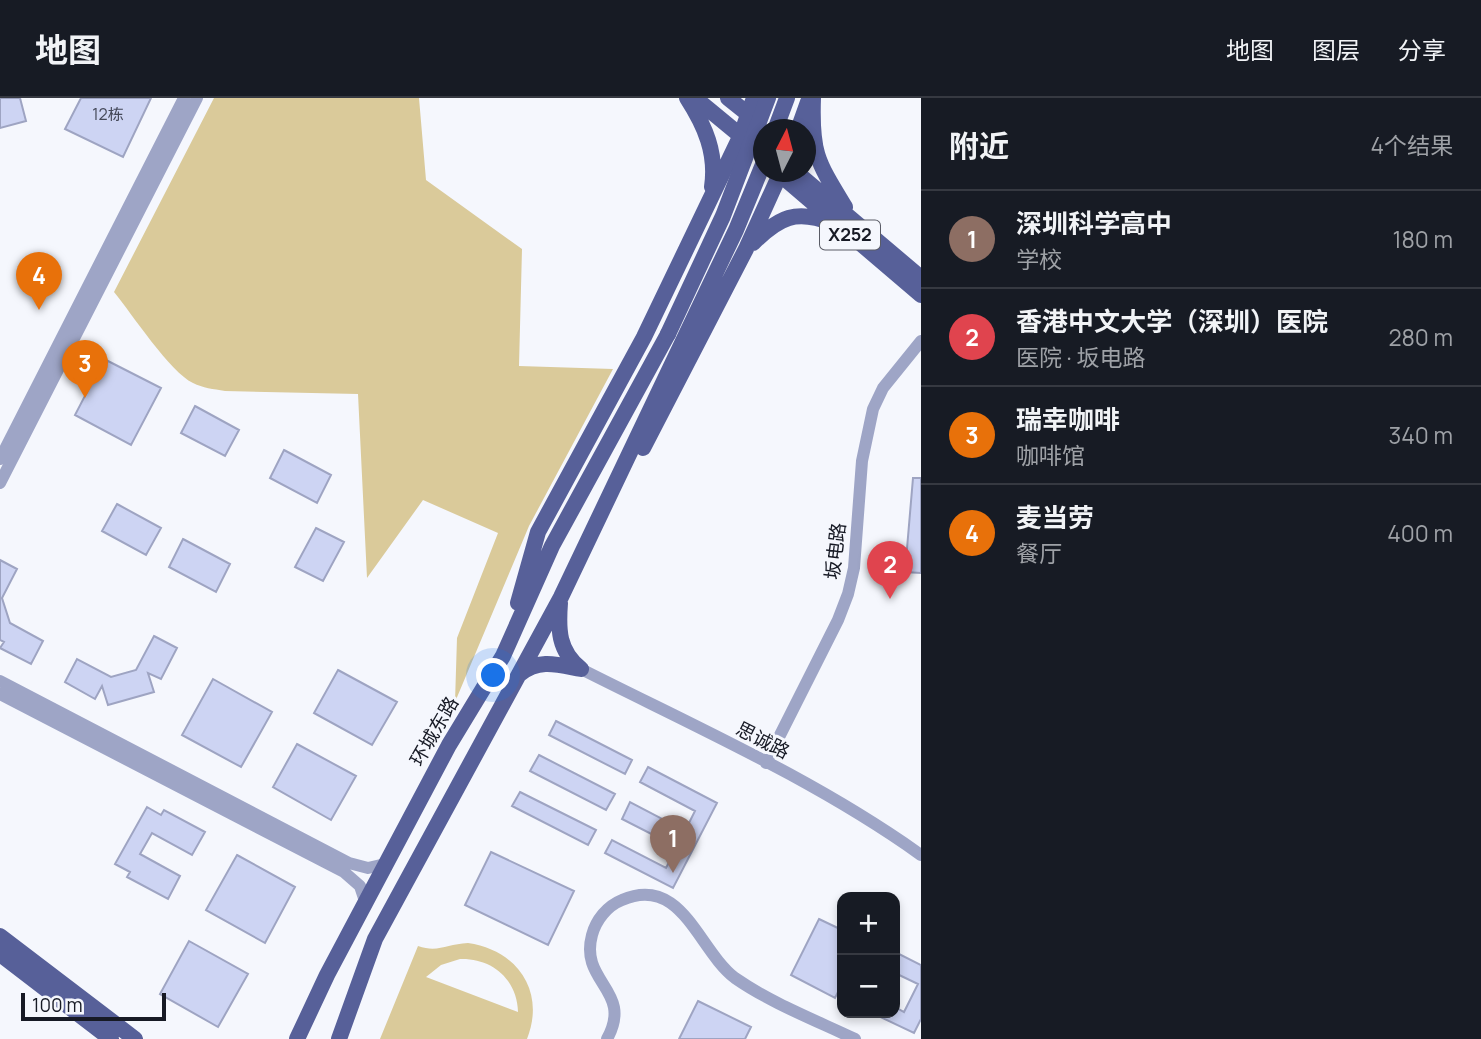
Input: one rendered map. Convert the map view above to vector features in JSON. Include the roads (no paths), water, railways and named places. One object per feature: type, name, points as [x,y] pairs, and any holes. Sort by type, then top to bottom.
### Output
[{"type":"main road","points":[[687,98],[701,120],[710,143],[714,167],[709,203]]},
{"type":"main road","points":[[695,98],[753,148]]},
{"type":"main road","points":[[728,98],[753,120]]},
{"type":"main road","points":[[503,656],[538,532],[644,337],[741,135],[754,98]]},
{"type":"main road","points":[[581,669],[570,660],[560,641],[558,626],[561,597],[675,338],[768,98]]},
{"type":"main road","points":[[779,119],[787,98]]},
{"type":"main road","points":[[802,119],[811,98]]},
{"type":"main road","points":[[811,98],[812,135],[816,153],[846,222]]},
{"type":"main road","points":[[675,338],[736,230],[755,182]]},
{"type":"main road","points":[[339,1039],[375,939],[561,597],[582,564],[779,182]]},
{"type":"main road","name":"X252","points":[[796,182],[921,278]]},
{"type":"main road","points":[[746,249],[778,221],[792,216],[846,222]]},
{"type":"main road","name":"X252","points":[[846,222],[921,295]]},
{"type":"main road","name":"环城东路","points":[[297,1039],[365,901],[449,745],[503,656],[552,546],[675,338]]},
{"type":"main road","points":[[518,675],[541,663],[581,669]]},
{"type":"main road","points":[[0,936],[135,1039]]},
{"type":"main road","points":[[0,954],[111,1039]]},
{"type":"street","points":[[0,458],[184,98]]},
{"type":"street","points":[[0,484],[197,98]]},
{"type":"street","name":"坂电路","points":[[766,763],[838,620],[848,594],[854,568],[862,461],[873,409],[883,388],[921,341]]},
{"type":"street","name":"思诚路","points":[[581,669],[857,812],[921,855]]},
{"type":"street","points":[[0,681],[349,863],[368,868],[385,864]]},
{"type":"street","points":[[0,694],[344,872],[360,886],[365,901]]},
{"type":"street","points":[[607,1039],[615,1021],[616,1010],[613,1000],[593,970],[589,956],[593,929],[609,908],[634,896],[648,895],[661,898],[684,913],[716,961],[733,976],[751,988],[855,1039]]},
{"type":"place","name":"麦当劳","points":[[39,310]]},
{"type":"place","name":"瑞幸咖啡","points":[[85,398]]},
{"type":"place","name":"香港中文大学（深圳）医院","points":[[890,599]]},
{"type":"place","name":"深圳科学高中","points":[[673,873]]}]
